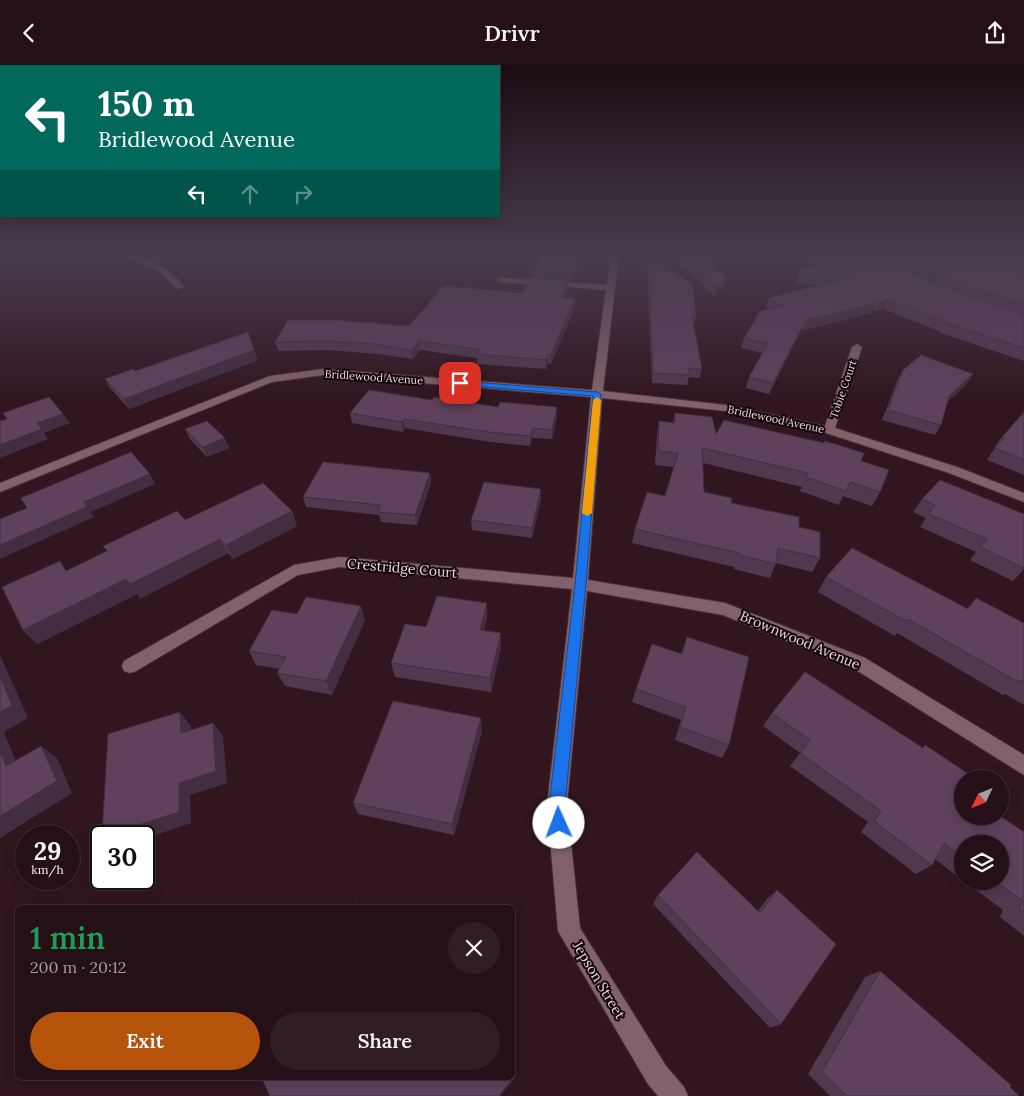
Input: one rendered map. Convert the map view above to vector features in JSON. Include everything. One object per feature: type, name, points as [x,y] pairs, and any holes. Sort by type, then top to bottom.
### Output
[{"type":"street","name":"Jepson Street","points":[[609,302],[597,394],[557,805],[569,931],[657,1075],[675,1096]]},
{"type":"street","name":"Tobie Court","points":[[829,430],[857,347]]},
{"type":"street","name":"Bridlewood Avenue","points":[[0,488],[270,379],[323,372],[597,394],[726,408],[829,430],[953,470],[1024,498]]},
{"type":"street","name":"Crestridge Court","points":[[130,666],[294,570],[340,562],[580,584]]},
{"type":"street","name":"Brownwood Avenue","points":[[580,584],[725,609],[859,663],[1024,766]]},
{"type":"building","points":[[430,302],[574,302],[551,354],[548,354],[546,360],[477,354],[479,349],[419,341],[412,350],[376,344],[325,341],[275,342],[288,320],[335,320],[409,326]]},
{"type":"building","points":[[651,302],[695,302],[696,317],[692,317],[702,369],[688,368],[690,375],[653,373]]},
{"type":"building","points":[[777,302],[876,302],[806,319],[773,383],[749,377],[768,343],[744,338],[760,311],[784,306]]},
{"type":"building","points":[[896,302],[990,302],[1024,314],[1024,348],[944,322]]},
{"type":"building","points":[[248,332],[254,350],[124,399],[105,379],[133,369],[135,371]]},
{"type":"building","points":[[921,355],[973,374],[949,396],[941,425],[888,410],[903,370]]},
{"type":"building","points":[[369,390],[432,400],[434,397],[498,407],[500,402],[557,407],[552,430],[533,428],[530,436],[489,432],[404,419],[401,422],[350,413]]},
{"type":"building","points":[[49,397],[63,414],[37,423],[42,429],[0,445],[0,421],[7,419],[3,413]]},
{"type":"building","points":[[1024,412],[1024,460],[995,448],[1005,438],[1002,437]]},
{"type":"building","points":[[675,413],[712,417],[716,434],[724,420],[824,443],[825,441],[864,453],[861,461],[889,470],[880,492],[850,482],[846,491],[806,477],[808,473],[702,448],[704,492],[732,498],[731,503],[799,517],[799,527],[820,532],[820,558],[778,548],[776,564],[739,555],[739,553],[635,529],[647,492],[665,496],[678,453],[658,451],[659,421],[675,423]]},
{"type":"building","points":[[207,421],[225,438],[203,447],[185,429]]},
{"type":"building","points":[[131,452],[150,474],[84,502],[87,507],[0,545],[0,519],[27,508],[21,498]]},
{"type":"building","points":[[323,462],[430,473],[415,515],[378,512],[381,505],[303,497]]},
{"type":"building","points":[[940,480],[1024,514],[1024,568],[980,547],[987,539],[929,514],[935,505],[922,499]]},
{"type":"building","points":[[484,482],[541,489],[532,528],[471,520]]},
{"type":"building","points":[[263,483],[292,511],[226,545],[220,539],[130,584],[126,579],[23,630],[2,587],[60,561],[66,571],[107,551],[103,546],[177,511],[185,520]]},
{"type":"building","points":[[852,548],[968,609],[976,598],[1024,623],[1024,682],[1020,680],[1018,682],[908,619],[906,621],[826,577]]},
{"type":"building","points":[[437,596],[487,603],[480,630],[501,633],[490,678],[391,663],[405,624],[426,627]]},
{"type":"building","points":[[306,597],[361,606],[326,681],[277,673],[286,657],[249,651],[272,610],[297,614]]},
{"type":"building","points":[[687,637],[749,657],[729,745],[680,727],[686,707],[636,689],[652,644],[682,654]]},
{"type":"building","points":[[805,672],[923,748],[925,745],[962,770],[954,770],[954,825],[1009,825],[1009,822],[1024,832],[1024,912],[1019,909],[1023,901],[1008,890],[1009,835],[954,835],[954,851],[944,843],[932,865],[874,821],[881,811],[800,753],[810,740],[772,713]]},
{"type":"building","points":[[0,677],[12,705],[0,712]]},
{"type":"building","points":[[393,701],[481,718],[452,824],[353,803]]},
{"type":"building","points":[[180,712],[181,733],[213,723],[216,771],[179,783],[179,812],[139,825],[103,825],[108,734]]},
{"type":"building","points":[[41,746],[57,781],[0,816],[0,751],[6,766]]},
{"type":"building","points":[[697,852],[760,913],[777,890],[836,944],[781,1024],[658,895]]},
{"type":"building","points":[[880,971],[1011,1085],[1010,1087],[1019,1096],[847,1096],[822,1072]]},
{"type":"building","points":[[262,1080],[512,1080],[499,1096],[270,1096]]},
{"type":"slow traffic","points":[[587,513],[597,400]]},
{"type":"route","points":[[460,383],[597,394],[557,805],[559,823]]}]
